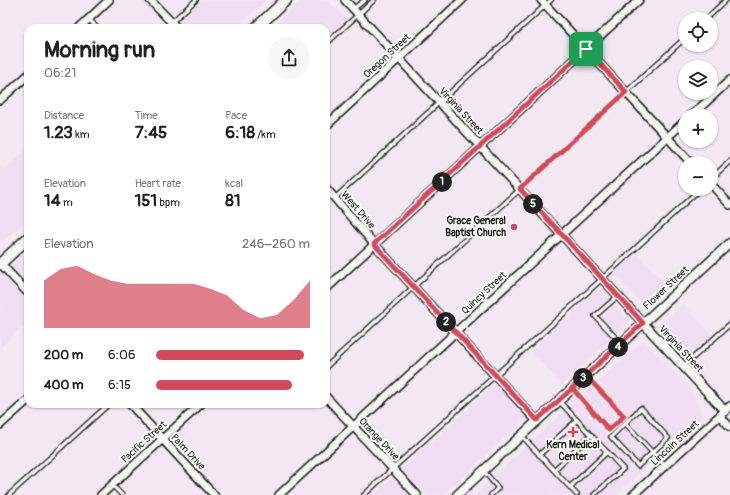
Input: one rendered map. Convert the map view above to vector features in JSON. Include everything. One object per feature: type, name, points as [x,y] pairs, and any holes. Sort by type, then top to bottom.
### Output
[{"type":"main road","points":[[260,24],[286,0]]},
{"type":"main road","points":[[0,263],[24,242]]},
{"type":"street","points":[[83,24],[109,0]]},
{"type":"street","points":[[150,0],[172,22]]},
{"type":"street","name":"Virginia Street","points":[[345,0],[725,411],[730,427]]},
{"type":"street","name":"Oregon Street","points":[[330,122],[462,0]]},
{"type":"street","points":[[330,285],[639,0]]},
{"type":"street","points":[[546,2],[586,49],[686,156]]},
{"type":"street","points":[[0,100],[24,79]]},
{"type":"street","points":[[700,108],[730,80]]},
{"type":"street","name":"Quincy Street","points":[[279,495],[678,128]]},
{"type":"street","name":"West Drive","points":[[330,192],[374,244],[537,420]]},
{"type":"street","points":[[718,192],[730,205]]},
{"type":"street","name":"Flower Street","points":[[457,495],[730,243]]},
{"type":"street","points":[[0,263],[24,289]]},
{"type":"street","name":"Orange Drive","points":[[330,401],[416,495]]},
{"type":"street","points":[[0,425],[24,404]]},
{"type":"street","name":"Palm Drive","points":[[134,408],[214,495]]},
{"type":"street","name":"Pacific Street","points":[[101,495],[197,408]]},
{"type":"street","name":"Lincoln Street","points":[[633,495],[725,411]]},
{"type":"lane","points":[[170,24],[196,0]]},
{"type":"lane","points":[[330,40],[365,0]]},
{"type":"lane","points":[[356,12],[374,0]]},
{"type":"lane","points":[[713,12],[726,0]]},
{"type":"lane","points":[[335,198],[546,2]]},
{"type":"lane","points":[[89,19],[93,24]]},
{"type":"lane","points":[[330,363],[678,44]]},
{"type":"lane","points":[[718,172],[730,161]]},
{"type":"lane","points":[[364,495],[692,196]]},
{"type":"lane","points":[[618,296],[595,316],[621,343]]},
{"type":"lane","points":[[684,367],[730,324]]},
{"type":"lane","points":[[572,388],[609,430],[624,416],[586,376]]},
{"type":"lane","points":[[559,401],[623,469],[594,495]]},
{"type":"lane","points":[[9,495],[105,408]]},
{"type":"lane","points":[[641,408],[668,438],[638,466],[611,436],[625,423],[641,408]]},
{"type":"lane","points":[[539,455],[577,420]]},
{"type":"lane","points":[[625,423],[665,466]]},
{"type":"lane","points":[[521,435],[577,495]]},
{"type":"lane","points":[[554,470],[591,435]]},
{"type":"lane","points":[[570,487],[607,452]]},
{"type":"lane","points":[[483,470],[498,488],[490,495]]},
{"type":"lane","points":[[112,485],[122,495]]},
{"type":"shaded area","points":[[199,0],[267,0],[240,24],[183,24],[178,19]]},
{"type":"shaded area","points":[[302,0],[328,0],[347,20],[330,35],[330,24],[276,24]]},
{"type":"shaded area","points":[[24,152],[24,223],[0,244],[0,165],[4,170]]},
{"type":"shaded area","points":[[637,254],[668,287],[646,308],[615,274]]},
{"type":"shaded area","points":[[24,255],[24,282],[14,270],[13,265]]},
{"type":"shaded area","points":[[0,278],[6,279],[24,299],[24,326],[0,348]]},
{"type":"shaded area","points":[[599,289],[630,322],[562,385],[531,351]]},
{"type":"shaded area","points":[[683,304],[715,338],[693,359],[661,324]]},
{"type":"shaded area","points":[[644,340],[688,385],[702,415],[616,495],[474,495],[506,464]]},
{"type":"shaded area","points":[[498,381],[528,414],[526,419],[443,495],[426,495],[402,469]]},
{"type":"shaded area","points":[[393,477],[410,495],[374,495]]},
{"type":"place","name":"Grace General Baptist Church","points":[[514,227]]},
{"type":"place","name":"Kern Medical Center","points":[[573,432]]},
{"type":"route","points":[[586,49],[374,244],[537,420],[572,388],[586,376],[624,416],[609,430],[572,388],[643,323],[520,189],[626,92],[586,49]]}]
